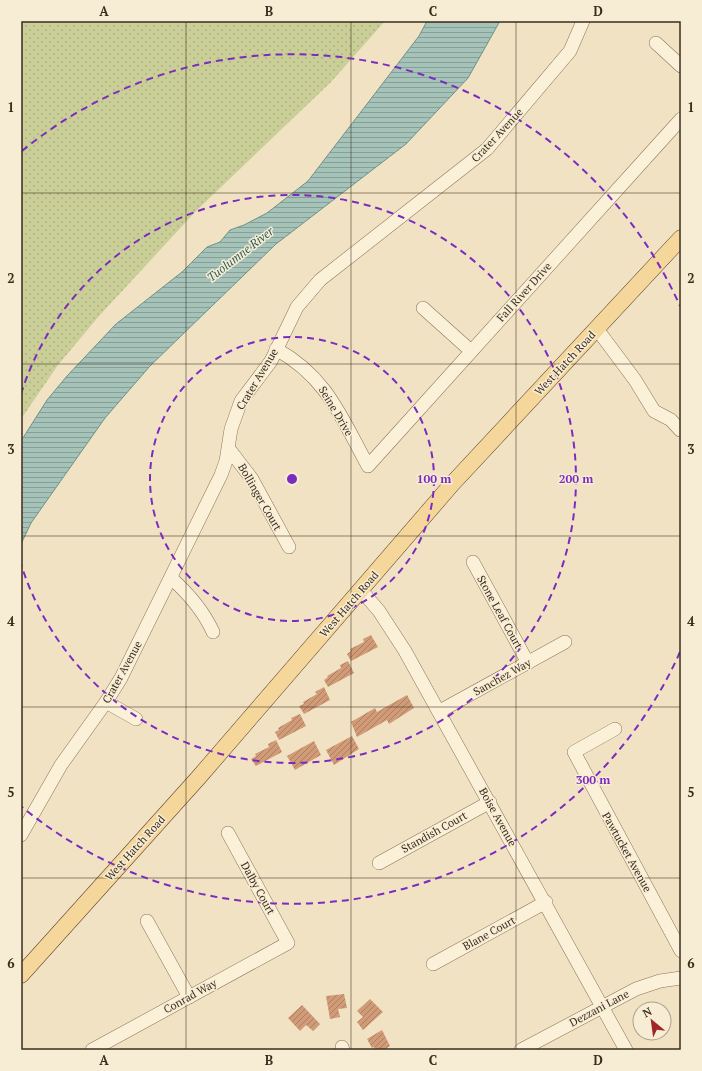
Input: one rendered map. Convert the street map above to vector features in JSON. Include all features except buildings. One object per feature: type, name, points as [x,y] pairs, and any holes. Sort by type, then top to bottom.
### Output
[{"type":"main road","name":"West Hatch Road","points":[[21,974],[188,789],[452,484],[681,238]]},
{"type":"street","name":"Crater Avenue","points":[[21,835],[61,765],[106,702],[120,678],[221,475],[228,449],[231,429],[241,401],[271,361],[297,307],[320,280],[487,150],[570,51],[583,21]]},
{"type":"street","points":[[656,44],[681,66]]},
{"type":"street","name":"Fall River Drive","points":[[368,466],[681,119]]},
{"type":"street","points":[[423,308],[471,351]]},
{"type":"street","points":[[597,329],[635,380],[654,411],[670,420],[680,430]]},
{"type":"street","name":"Seine Drive","points":[[276,350],[304,368],[324,389],[368,466]]},
{"type":"street","name":"Bollinger Court","points":[[228,449],[252,479],[289,547]]},
{"type":"street","name":"Stone Leaf Court","points":[[473,562],[528,662]]},
{"type":"street","points":[[171,578],[196,602],[208,620],[213,632]]},
{"type":"street","name":"Boise Avenue","points":[[361,590],[380,611],[440,711],[626,1050]]},
{"type":"street","name":"Sanchez Way","points":[[440,711],[565,642]]},
{"type":"street","points":[[106,702],[136,719]]},
{"type":"street","name":"Pawtucket Avenue","points":[[615,729],[574,752],[681,951]]},
{"type":"street","name":"Standish Court","points":[[379,863],[490,802]]},
{"type":"street","name":"Dalby Court","points":[[228,833],[288,943]]},
{"type":"street","name":"Blane Court","points":[[433,964],[546,902]]},
{"type":"street","points":[[147,921],[189,997]]},
{"type":"street","name":"Conrad Way","points":[[92,1050],[288,943]]},
{"type":"street","name":"Dezzani Lane","points":[[521,1050],[636,989],[660,981],[681,978]]},
{"type":"green space","points":[[21,21],[385,21],[331,82],[197,210],[99,316],[58,365],[21,419]]},
{"type":"water","name":"Tuolumne River","points":[[427,21],[500,21],[468,78],[406,144],[276,244],[150,366],[105,418],[31,523],[21,544],[21,441],[47,400],[67,376],[116,324],[182,272],[207,247],[220,242],[230,230],[244,225],[267,213],[308,181],[419,36]]}]
